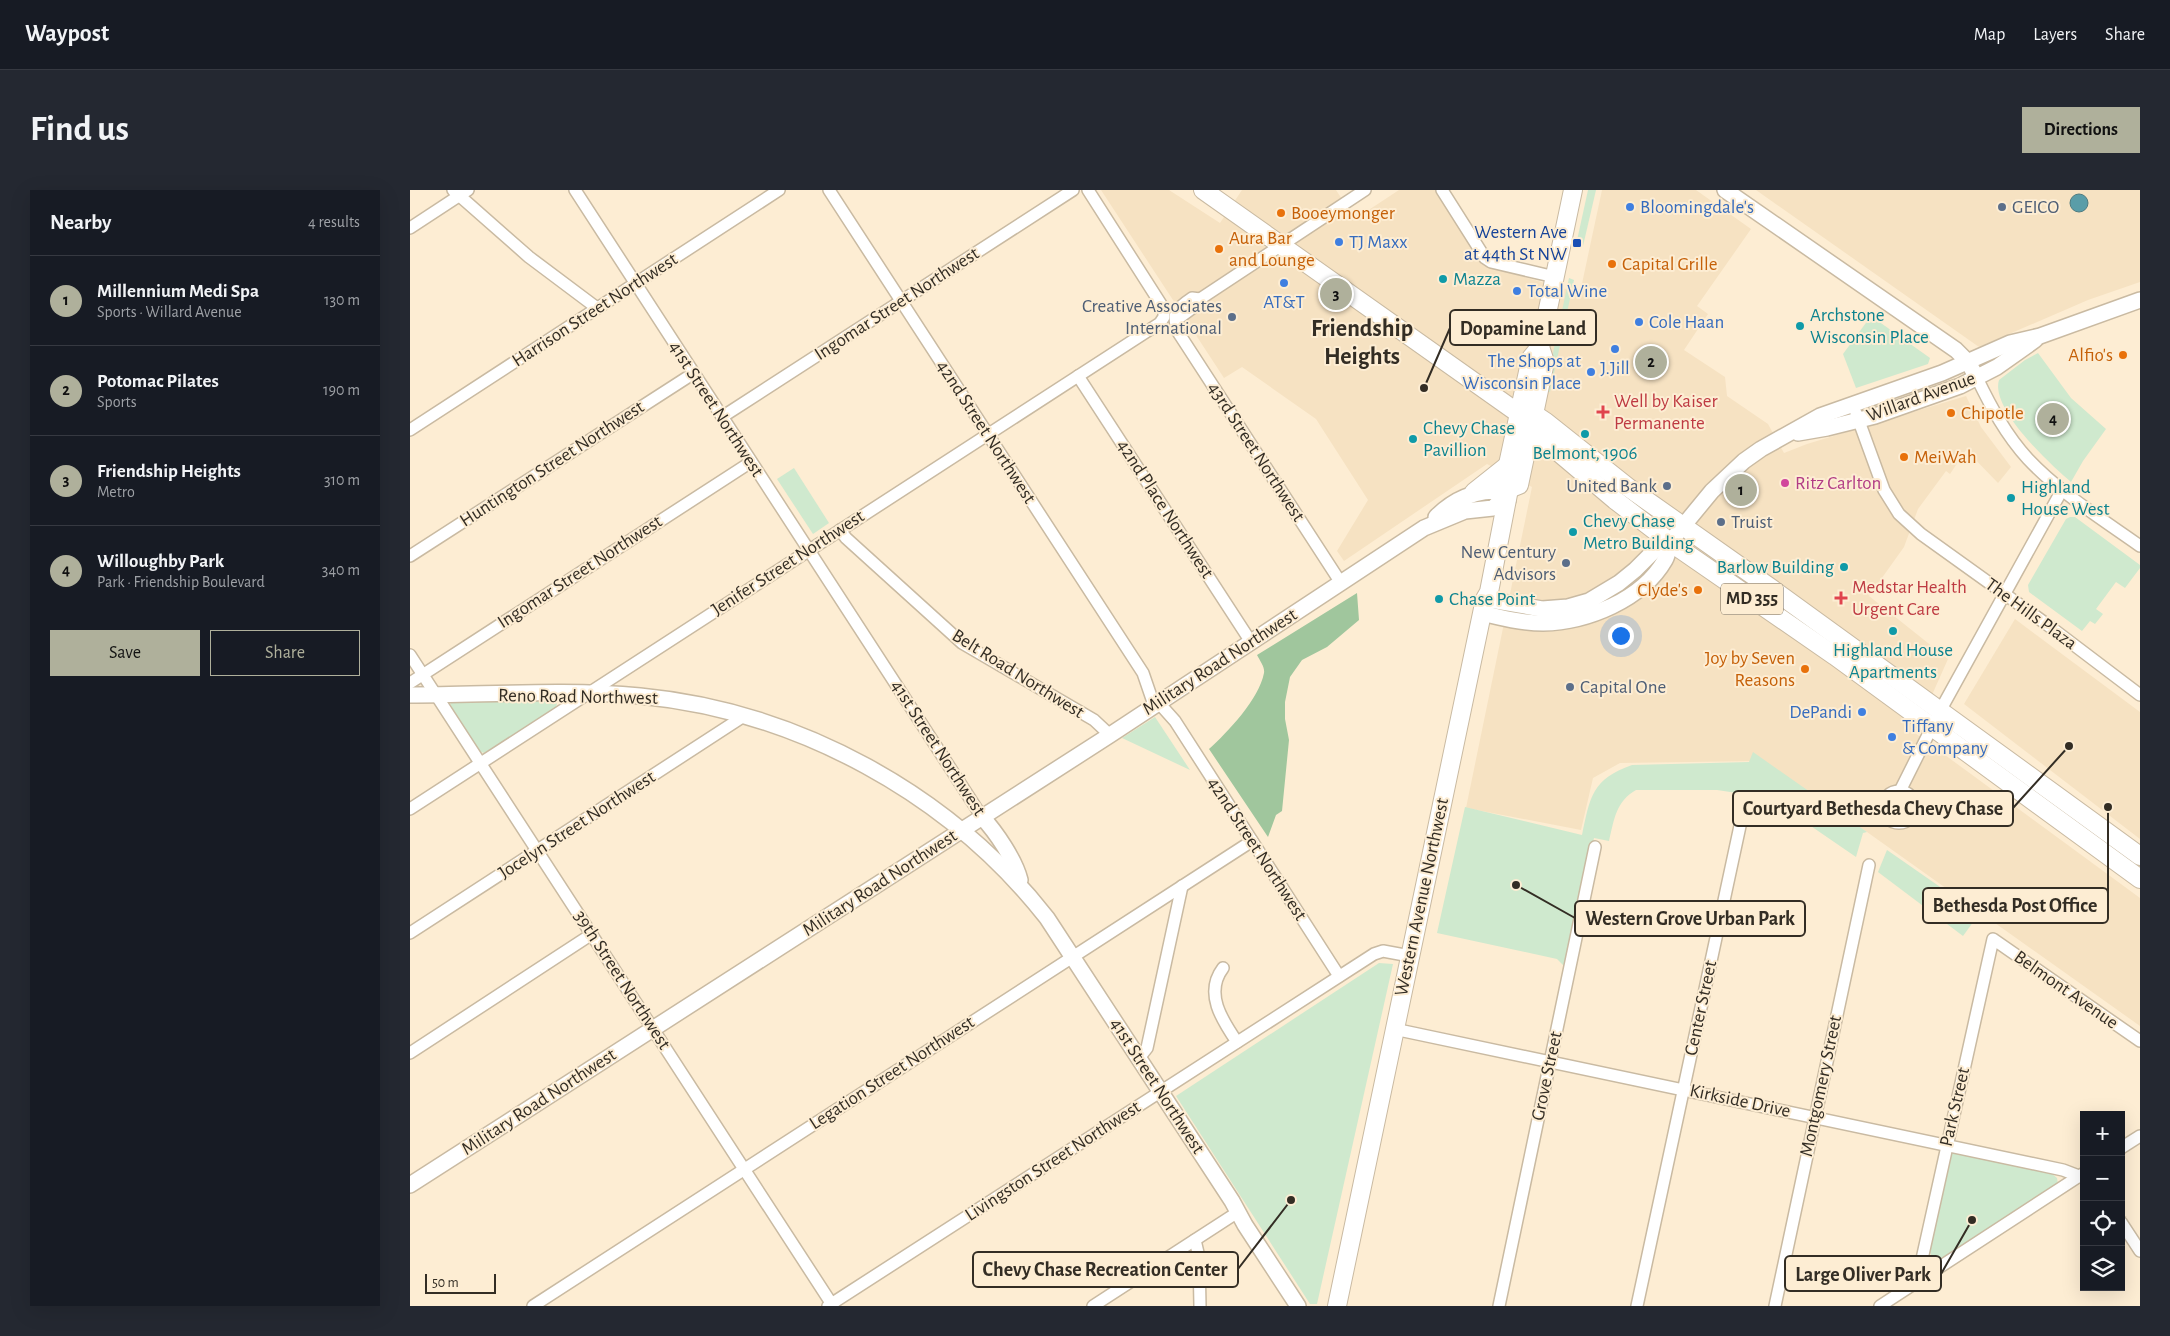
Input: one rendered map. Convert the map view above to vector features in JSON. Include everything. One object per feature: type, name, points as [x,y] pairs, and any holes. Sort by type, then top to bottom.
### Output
[{"type":"main road","points":[[1203,190],[1528,419]]},
{"type":"main road","name":"Western Avenue Northwest","points":[[1506,496],[1519,485],[1528,419],[1530,358],[1540,347],[1573,190]]},
{"type":"main road","points":[[1725,190],[1956,350],[1968,362],[1977,378]]},
{"type":"main road","name":"Willard Avenue","points":[[1670,542],[1712,490],[1736,468],[1761,449],[1791,434],[1820,416],[1968,362],[2010,343],[2040,336],[2140,300]]},
{"type":"main road","name":"Willard Avenue","points":[[1791,434],[1858,420],[1960,386],[1997,367],[2040,336]]},
{"type":"main road","name":"Western Avenue Northwest","points":[[1337,1306],[1483,606],[1489,592],[1506,496],[1504,483],[1508,465],[1528,419]]},
{"type":"main road","name":"MD 355","points":[[1528,419],[1683,526],[2140,856]]},
{"type":"main road","name":"MD 355","points":[[1528,419],[1615,500],[1670,542],[1835,656],[2140,879]]},
{"type":"main road","points":[[1474,492],[1508,465]]},
{"type":"main road","points":[[1474,492],[1496,491],[1506,496]]},
{"type":"main road","name":"Military Road Northwest","points":[[1424,528],[1442,510],[1474,492]]},
{"type":"main road","name":"Military Road Northwest","points":[[410,1185],[1110,735],[1424,528],[1465,511],[1493,508],[1506,496]]},
{"type":"main road","points":[[1483,606],[1542,609],[1568,607],[1582,603],[1607,591],[1627,577],[1655,550],[1670,542]]},
{"type":"main road","points":[[1483,606],[1533,622],[1564,621],[1584,616],[1607,608],[1642,586],[1666,559],[1670,542]]},
{"type":"main road","points":[[1642,586],[1643,562]]},
{"type":"main road","name":"Reno Road Northwest","points":[[410,695],[622,695],[659,698],[705,706],[744,716],[791,731],[847,756],[915,796],[977,844],[1021,886]]},
{"type":"main road","points":[[977,844],[982,817]]},
{"type":"main road","name":"41st Street Northwest","points":[[982,817],[992,828],[1015,866],[1021,886],[1074,956],[1298,1306]]},
{"type":"street","name":"41st Street Northwest","points":[[575,190],[982,817]]},
{"type":"street","name":"Harrison Street Northwest","points":[[410,430],[779,190]]},
{"type":"street","name":"42nd Street Northwest","points":[[829,190],[1162,700],[1339,976]]},
{"type":"street","name":"Ingomar Street Northwest","points":[[722,417],[1073,190]]},
{"type":"street","name":"43rd Street Northwest","points":[[1088,190],[1341,583]]},
{"type":"street","name":"Jenifer Street Northwest","points":[[410,809],[1160,323],[1195,306],[1200,299],[1365,190]]},
{"type":"street","points":[[1442,190],[1485,258],[1491,262],[1554,277]]},
{"type":"street","points":[[410,228],[460,192],[544,270],[597,308]]},
{"type":"street","name":"Huntington Street Northwest","points":[[410,556],[694,373]]},
{"type":"street","name":"42nd Place Northwest","points":[[1078,376],[1251,642]]},
{"type":"street","points":[[1977,378],[1996,416],[2032,463],[2062,490],[2140,546]]},
{"type":"street","name":"The Hills Plaza","points":[[1852,404],[1884,490],[1899,514],[1921,534],[2140,695]]},
{"type":"street","name":"Ingomar Street Northwest","points":[[410,683],[751,462]]},
{"type":"street","points":[[1901,789],[1940,711],[2062,490]]},
{"type":"street","name":"Belt Road Northwest","points":[[840,530],[844,536],[962,643],[1094,720],[1110,735]]},
{"type":"street","name":"39th Street Northwest","points":[[410,655],[831,1305]]},
{"type":"street","name":"Jocelyn Street Northwest","points":[[410,933],[744,716]]},
{"type":"street","name":"Center Street","points":[[1637,1306],[1746,798]]},
{"type":"street","name":"Legation Street Northwest","points":[[532,1306],[1252,841]]},
{"type":"street","name":"Grove Street","points":[[1499,1306],[1595,847]]},
{"type":"street","name":"Montgomery Street","points":[[1775,1306],[1869,866]]},
{"type":"street","points":[[1139,1058],[1147,1048],[1182,886]]},
{"type":"street","points":[[410,1053],[592,934]]},
{"type":"street","name":"Belmont Avenue","points":[[1992,939],[2140,1042]]},
{"type":"street","name":"Park Street","points":[[1929,1274],[1922,1259],[1992,939]]},
{"type":"street","name":"Livingston Street Northwest","points":[[831,1305],[1378,951],[1410,956]]},
{"type":"street","points":[[1224,968],[1217,979],[1214,989],[1215,998],[1221,1016],[1237,1042]]},
{"type":"street","name":"Kirkside Drive","points":[[1394,1029],[2080,1174]]},
{"type":"street","points":[[2125,1145],[2140,1136]]},
{"type":"street","points":[[1880,1306],[2080,1177]]},
{"type":"street","points":[[1093,1306],[1238,1212]]},
{"type":"street","points":[[2125,1228],[2140,1251]]},
{"type":"street","points":[[1195,1240],[1199,1258],[1200,1306]]},
{"type":"shaded area","points":[[1101,190],[1169,190],[1220,223],[1242,190],[1336,190],[1355,219],[1399,190],[1438,190],[1486,266],[1580,293],[1602,190],[1696,190],[1751,229],[1697,306],[1708,314],[1684,350],[1725,377],[1727,396],[1768,424],[1784,453],[1807,444],[1966,396],[1981,427],[2011,467],[1998,483],[1966,450],[1950,474],[1946,471],[1918,509],[1904,547],[1869,596],[1948,659],[1915,733],[2140,898],[2140,1026],[1867,832],[1758,761],[1620,763],[1593,778],[1581,830],[1466,808],[1532,487],[1487,464],[1344,561],[1337,551],[1368,500],[1316,419],[1242,367],[1224,378]]},
{"type":"shaded area","points":[[1756,190],[2140,190],[2140,282],[2088,300],[1979,347]]},
{"type":"shaded area","points":[[2015,619],[2140,712],[2140,839],[1964,704]]},
{"type":"green space","points":[[1588,190],[1596,190],[1583,246],[1576,245]]},
{"type":"green space","points":[[1569,278],[1574,280],[1550,392],[1546,391],[1547,381]]},
{"type":"green space","points":[[1871,316],[1930,358],[1928,364],[1856,388],[1843,354]]},
{"type":"green space","points":[[2038,353],[2071,398],[2106,429],[2083,461],[2071,482],[2050,463],[2012,420],[1999,392],[1999,380],[2025,360]]},
{"type":"green space","points":[[794,468],[829,523],[813,534],[777,479]]},
{"type":"green space","points":[[2075,517],[2140,565],[2140,568],[2125,588],[2116,582],[2096,609],[2103,614],[2095,624],[2090,621],[2082,631],[2029,592],[2028,585],[2066,519]]},
{"type":"green space","points":[[1357,593],[1359,620],[1327,647],[1302,660],[1290,677],[1285,702],[1285,719],[1289,740],[1282,811],[1276,815],[1268,837],[1209,749],[1242,714],[1256,693],[1264,673],[1263,666],[1257,655]]},
{"type":"green space","points":[[554,700],[557,703],[556,708],[484,753],[479,751],[450,704],[453,701]]},
{"type":"green space","points":[[1155,717],[1190,770],[1122,738]]},
{"type":"green space","points":[[1753,752],[1867,832],[1863,833],[1856,857],[1770,798],[1717,790],[1636,790],[1629,794],[1620,805],[1614,819],[1609,841],[1594,838],[1565,967],[1557,959],[1437,933],[1465,807],[1582,835],[1595,791],[1608,776],[1619,770],[1632,765],[1749,762]]},
{"type":"green space","points":[[1887,850],[1979,914],[1963,936],[1878,872]]},
{"type":"green space","points":[[1379,963],[1393,964],[1317,1304],[1310,1304],[1176,1096]]},
{"type":"green space","points":[[1952,1153],[2051,1173],[2057,1178],[2058,1184],[1938,1262],[1933,1260],[1930,1252]]},
{"type":"water","points":[[2079,194],[2087,199],[2088,203],[2083,211],[2079,212],[2071,207],[2070,203],[2075,195]]},
{"type":"place","name":"Bloomingdale's","points":[[1630,207]]},
{"type":"place","name":"GEICO","points":[[2002,207]]},
{"type":"place","name":"Booeymonger","points":[[1281,213]]},
{"type":"place","name":"TJ Maxx","points":[[1339,242]]},
{"type":"place","name":"Western Ave at 44th St NW","points":[[1577,243]]},
{"type":"place","name":"Aura Bar and Lounge","points":[[1219,249]]},
{"type":"place","name":"Capital Grille","points":[[1612,264]]},
{"type":"place","name":"Mazza","points":[[1443,279]]},
{"type":"place","name":"AT&T","points":[[1284,283]]},
{"type":"place","name":"Total Wine","points":[[1517,291]]},
{"type":"place","name":"Friendship Heights","points":[[1336,294]]},
{"type":"place","name":"Creative Associates International","points":[[1232,317]]},
{"type":"place","name":"Cole Haan","points":[[1639,322]]},
{"type":"place","name":"Archstone Wisconsin Place","points":[[1800,326]]},
{"type":"place","name":"J.Jill","points":[[1615,349]]},
{"type":"place","name":"Alfio's","points":[[2123,355]]},
{"type":"place","name":"Potomac Pilates","points":[[1651,362]]},
{"type":"place","name":"The Shops at Wisconsin Place","points":[[1591,372]]},
{"type":"place","name":"Dopamine Land","points":[[1424,388]]},
{"type":"place","name":"Well by Kaiser Permanente","points":[[1603,412]]},
{"type":"place","name":"Chipotle","points":[[1951,413]]},
{"type":"place","name":"Willoughby Park","points":[[2053,419]]},
{"type":"place","name":"Belmont, 1906","points":[[1585,434]]},
{"type":"place","name":"Chevy Chase Pavillion","points":[[1413,439]]},
{"type":"place","name":"MeiWah","points":[[1904,457]]},
{"type":"place","name":"Ritz Carlton","points":[[1785,483]]},
{"type":"place","name":"United Bank","points":[[1667,486]]},
{"type":"place","name":"Millennium Medi Spa","points":[[1741,490]]},
{"type":"place","name":"Highland House West","points":[[2011,498]]},
{"type":"place","name":"Truist","points":[[1721,522]]},
{"type":"place","name":"Chevy Chase Metro Building","points":[[1573,532]]},
{"type":"place","name":"New Century Advisors","points":[[1566,563]]},
{"type":"place","name":"Barlow Building","points":[[1844,567]]},
{"type":"place","name":"Clyde's","points":[[1698,590]]},
{"type":"place","name":"Medstar Health Urgent Care","points":[[1841,598]]},
{"type":"place","name":"Chase Point","points":[[1439,599]]},
{"type":"place","name":"Highland House Apartments","points":[[1893,631]]},
{"type":"place","name":"Joy by Seven Reasons","points":[[1805,669]]},
{"type":"place","name":"Capital One","points":[[1570,687]]},
{"type":"place","name":"DePandi","points":[[1862,712]]},
{"type":"place","name":"Tiffany & Company","points":[[1892,737]]},
{"type":"place","name":"Courtyard Bethesda Chevy Chase","points":[[2069,746]]},
{"type":"place","name":"Bethesda Post Office","points":[[2108,807]]},
{"type":"place","name":"Western Grove Urban Park","points":[[1516,885]]},
{"type":"place","name":"Chevy Chase Recreation Center","points":[[1291,1200]]},
{"type":"place","name":"Large Oliver Park","points":[[1972,1220]]},
{"type":"district","name":"Friendship Heights","points":[[1362,343]]}]
